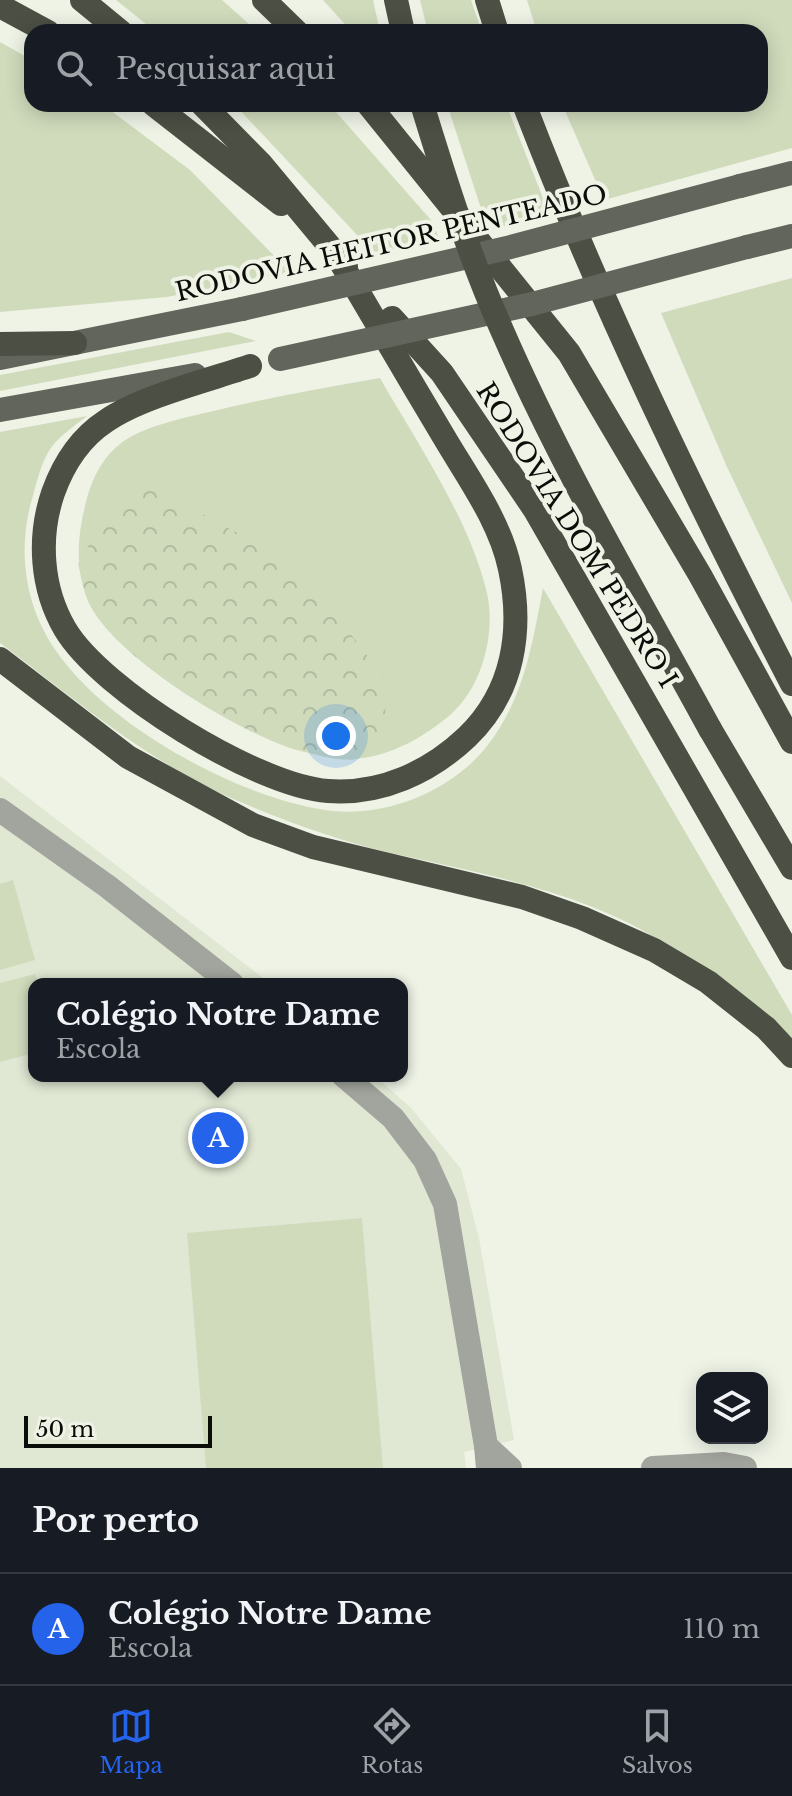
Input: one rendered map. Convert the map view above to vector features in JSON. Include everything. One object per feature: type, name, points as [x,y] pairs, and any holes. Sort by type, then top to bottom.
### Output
[{"type":"highway","points":[[82,0],[111,24]]},
{"type":"highway","points":[[264,0],[289,24]]},
{"type":"highway","points":[[396,0],[401,24]]},
{"type":"highway","points":[[487,0],[494,24]]},
{"type":"highway","points":[[0,6],[33,24]]},
{"type":"highway","points":[[163,112],[314,230]]},
{"type":"highway","name":"RODOVIA DOM PEDRO I","points":[[210,112],[261,164],[314,230],[442,373],[486,434],[607,631],[792,958]]},
{"type":"highway","points":[[374,112],[569,353],[700,575],[792,742]]},
{"type":"highway","points":[[424,112],[454,207],[499,326],[536,404],[710,729],[792,868]]},
{"type":"highway","points":[[527,112],[564,208],[687,474],[792,684]]},
{"type":"highway","points":[[250,366],[117,415],[82,442],[61,470],[48,508],[43,543],[49,591],[65,629],[93,663],[127,694],[205,745],[268,773],[326,791],[372,788],[412,777],[452,751],[485,719],[504,687],[515,648],[509,566],[489,514],[337,256]]},
{"type":"highway","points":[[0,344],[75,343]]},
{"type":"highway","points":[[0,659],[128,757],[253,825],[313,847],[522,897],[582,918],[654,950],[708,982],[766,1028],[792,1056]]},
{"type":"main road","name":"RODOVIA HEITOR PENTEADO","points":[[0,358],[242,309],[507,248],[792,173]]},
{"type":"main road","points":[[0,410],[250,366],[532,304],[792,236]]},
{"type":"street","points":[[0,810],[107,886],[224,978]]},
{"type":"street","points":[[351,1082],[393,1118],[425,1160],[445,1204],[487,1457],[510,1468]]},
{"type":"street","points":[[653,1468],[724,1464],[745,1468]]},
{"type":"shaded area","points":[[0,776],[263,978],[28,978],[28,1082],[382,1082],[411,1108],[461,1169],[479,1238],[514,1440],[464,1452],[466,1468],[0,1468]]},
{"type":"green space","points":[[116,0],[222,0],[249,24],[146,24]]},
{"type":"green space","points":[[323,0],[373,0],[378,24],[345,24]]},
{"type":"green space","points":[[420,0],[471,0],[479,24],[426,24]]},
{"type":"green space","points":[[527,0],[792,0],[792,148],[604,200],[566,112],[768,112],[768,24],[534,24]]},
{"type":"green space","points":[[0,42],[24,56],[24,112],[112,112],[190,170],[290,272],[167,297],[0,312]]},
{"type":"green space","points":[[242,112],[336,112],[431,220],[440,240],[374,253]]},
{"type":"green space","points":[[450,112],[509,112],[550,216],[488,230]]},
{"type":"green space","points":[[792,278],[792,603],[727,467],[661,313]]},
{"type":"green space","points":[[229,332],[256,341],[0,391],[0,375]]},
{"type":"green space","points":[[380,378],[440,481],[467,535],[486,589],[490,622],[488,640],[479,674],[471,689],[440,723],[418,738],[382,754],[356,759],[326,757],[290,747],[249,729],[208,707],[133,654],[106,628],[89,603],[79,567],[80,530],[96,475],[114,449],[132,436],[170,422],[230,407]]},
{"type":"green space","points":[[87,416],[58,439],[45,459],[27,520],[25,562],[32,603],[50,641],[85,685],[113,710],[181,756],[255,791],[325,810],[347,812],[392,806],[414,799],[455,777],[487,746],[500,728],[525,671],[543,588],[792,1015],[792,1038],[696,963],[644,931],[590,906],[516,882],[330,836],[250,806],[200,783],[111,727],[0,643],[0,432]]},
{"type":"green space","points":[[152,487],[299,566],[390,686],[382,728],[353,760],[295,749],[236,724],[150,668],[104,626],[90,605],[78,564],[109,510]]},
{"type":"green space","points":[[13,880],[35,960],[0,970],[0,884]]},
{"type":"green space","points":[[35,974],[36,978],[28,978],[28,1055],[0,1062],[0,983]]},
{"type":"green space","points":[[362,1218],[383,1468],[206,1468],[187,1233]]},
{"type":"place","name":"Colégio Notre Dame","points":[[218,1138]]}]
